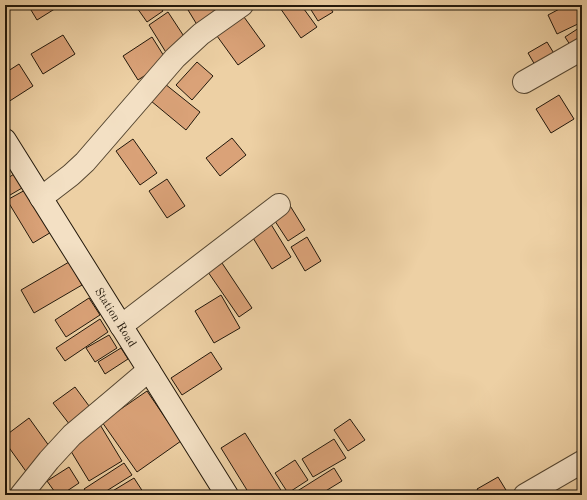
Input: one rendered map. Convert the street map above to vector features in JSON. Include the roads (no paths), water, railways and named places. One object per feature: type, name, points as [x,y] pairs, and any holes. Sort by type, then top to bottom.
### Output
[{"type":"street","points":[[41,198],[85,162],[175,58],[201,34],[242,5]]},
{"type":"street","points":[[524,82],[582,50]]},
{"type":"street","name":"Station Road","points":[[5,140],[227,495]]},
{"type":"street","points":[[121,326],[279,205]]},
{"type":"street","points":[[21,495],[72,435],[149,370]]},
{"type":"street","points":[[525,495],[582,462]]}]
